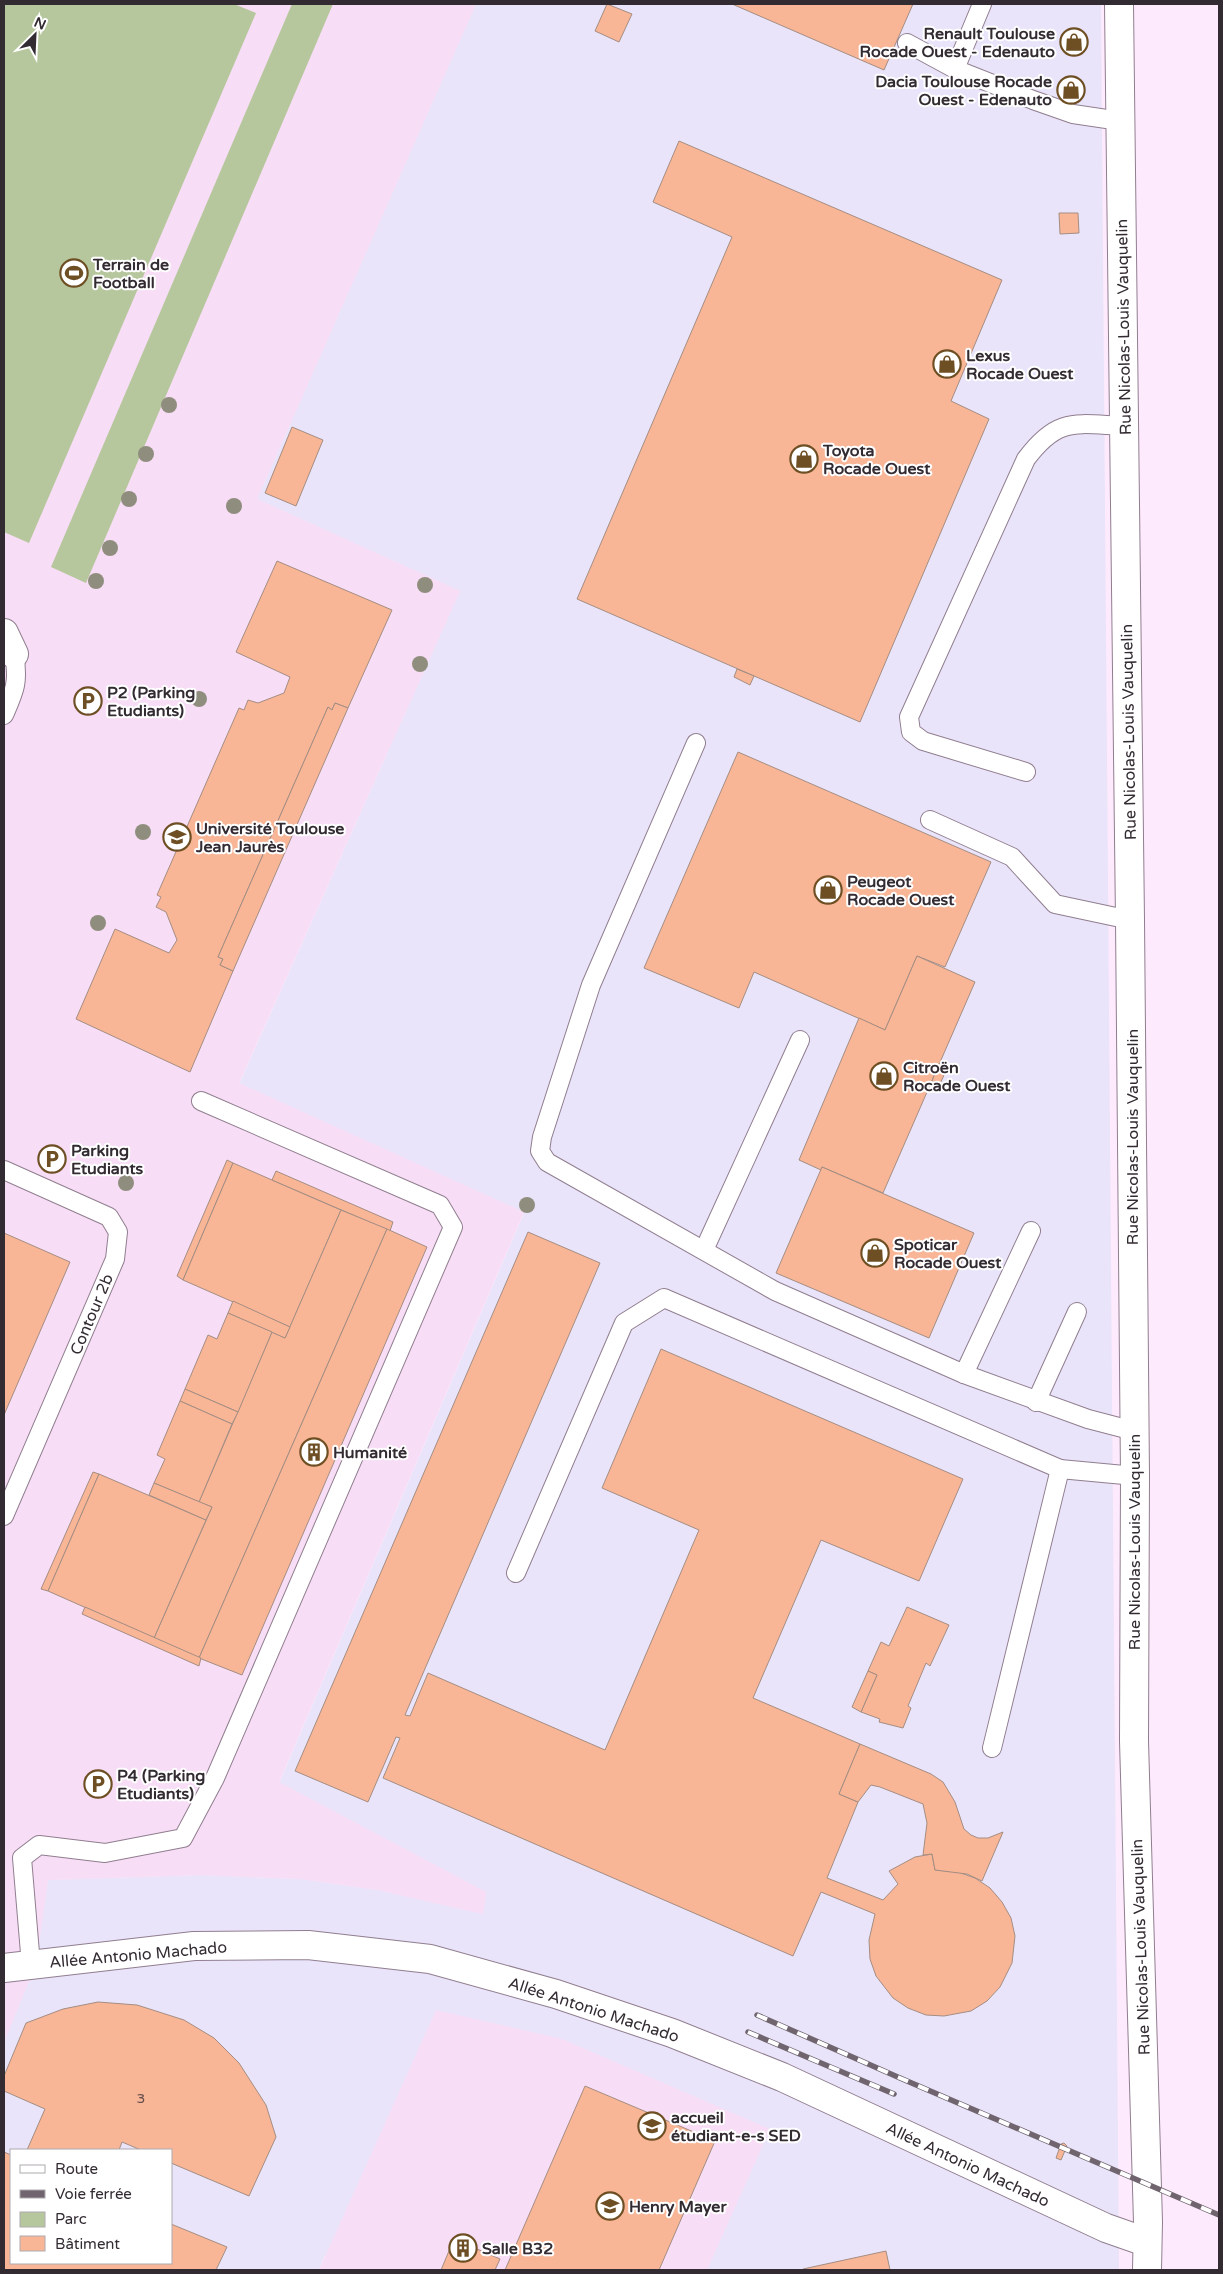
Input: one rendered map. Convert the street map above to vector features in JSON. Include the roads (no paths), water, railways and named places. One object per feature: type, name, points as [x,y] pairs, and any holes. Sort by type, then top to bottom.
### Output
[{"type":"street","name":"Rue Nicolas-Louis Vauquelin","points":[[1119,4],[1135,1476],[1134,1741],[1148,2222],[1146,2242],[1147,2270]]},
{"type":"street","name":"Allée Antonio Machado","points":[[4,1968],[194,1946],[308,1945],[430,1959],[556,1994],[672,2033],[782,2077],[1106,2228],[1146,2242]]},
{"type":"lane","points":[[955,69],[982,4]]},
{"type":"lane","points":[[907,43],[955,69],[1073,114],[1120,121]]},
{"type":"lane","points":[[1026,772],[924,741],[911,732],[909,717],[1026,459],[1040,440],[1059,427],[1077,424],[1124,426]]},
{"type":"lane","points":[[4,715],[18,674],[9,644]]},
{"type":"lane","points":[[696,743],[591,985],[542,1137],[540,1151],[546,1162],[775,1291],[964,1374],[1036,1402],[1088,1419],[1134,1431]]},
{"type":"lane","points":[[930,820],[1012,857],[1055,904],[1130,920]]},
{"type":"lane","points":[[704,1250],[800,1040]]},
{"type":"lane","points":[[31,1965],[22,1858],[39,1845],[105,1854],[184,1838],[219,1769],[453,1227],[440,1205],[201,1101]]},
{"type":"lane","name":"Contour 2b","points":[[4,1170],[109,1217],[118,1232],[115,1259],[4,1516]]},
{"type":"lane","points":[[964,1374],[1031,1231]]},
{"type":"lane","points":[[516,1573],[624,1323],[664,1298],[1060,1469],[1135,1476]]},
{"type":"lane","points":[[1036,1402],[1077,1312]]},
{"type":"lane","points":[[992,1748],[1060,1469]]},
{"type":"railway","points":[[757,2015],[1219,2215]]},
{"type":"railway","points":[[748,2032],[894,2094]]},
{"type":"place","name":"Renault Toulouse Rocade Ouest - Edenauto","points":[[1074,42]]},
{"type":"place","name":"Dacia Toulouse Rocade Ouest - Edenauto","points":[[1071,90]]},
{"type":"place","name":"Terrain de Football","points":[[74,273]]},
{"type":"place","name":"Lexus Rocade Ouest","points":[[947,364]]},
{"type":"place","name":"Toyota Rocade Ouest","points":[[804,459]]},
{"type":"place","name":"P2 (Parking Etudiants)","points":[[88,701]]},
{"type":"place","name":"Université Toulouse Jean Jaurès","points":[[177,837]]},
{"type":"place","name":"Peugeot Rocade Ouest","points":[[828,890]]},
{"type":"place","name":"Citroën Rocade Ouest","points":[[884,1076]]},
{"type":"place","name":"Parking Etudiants","points":[[52,1159]]},
{"type":"place","name":"Spoticar Rocade Ouest","points":[[875,1253]]},
{"type":"place","name":"Humanité","points":[[314,1452]]},
{"type":"place","name":"P4 (Parking Etudiants)","points":[[98,1784]]},
{"type":"place","name":"accueil étudiant-e-s SED","points":[[652,2126]]},
{"type":"place","name":"Henry Mayer","points":[[610,2206]]},
{"type":"place","name":"Salle B32","points":[[463,2248]]}]
